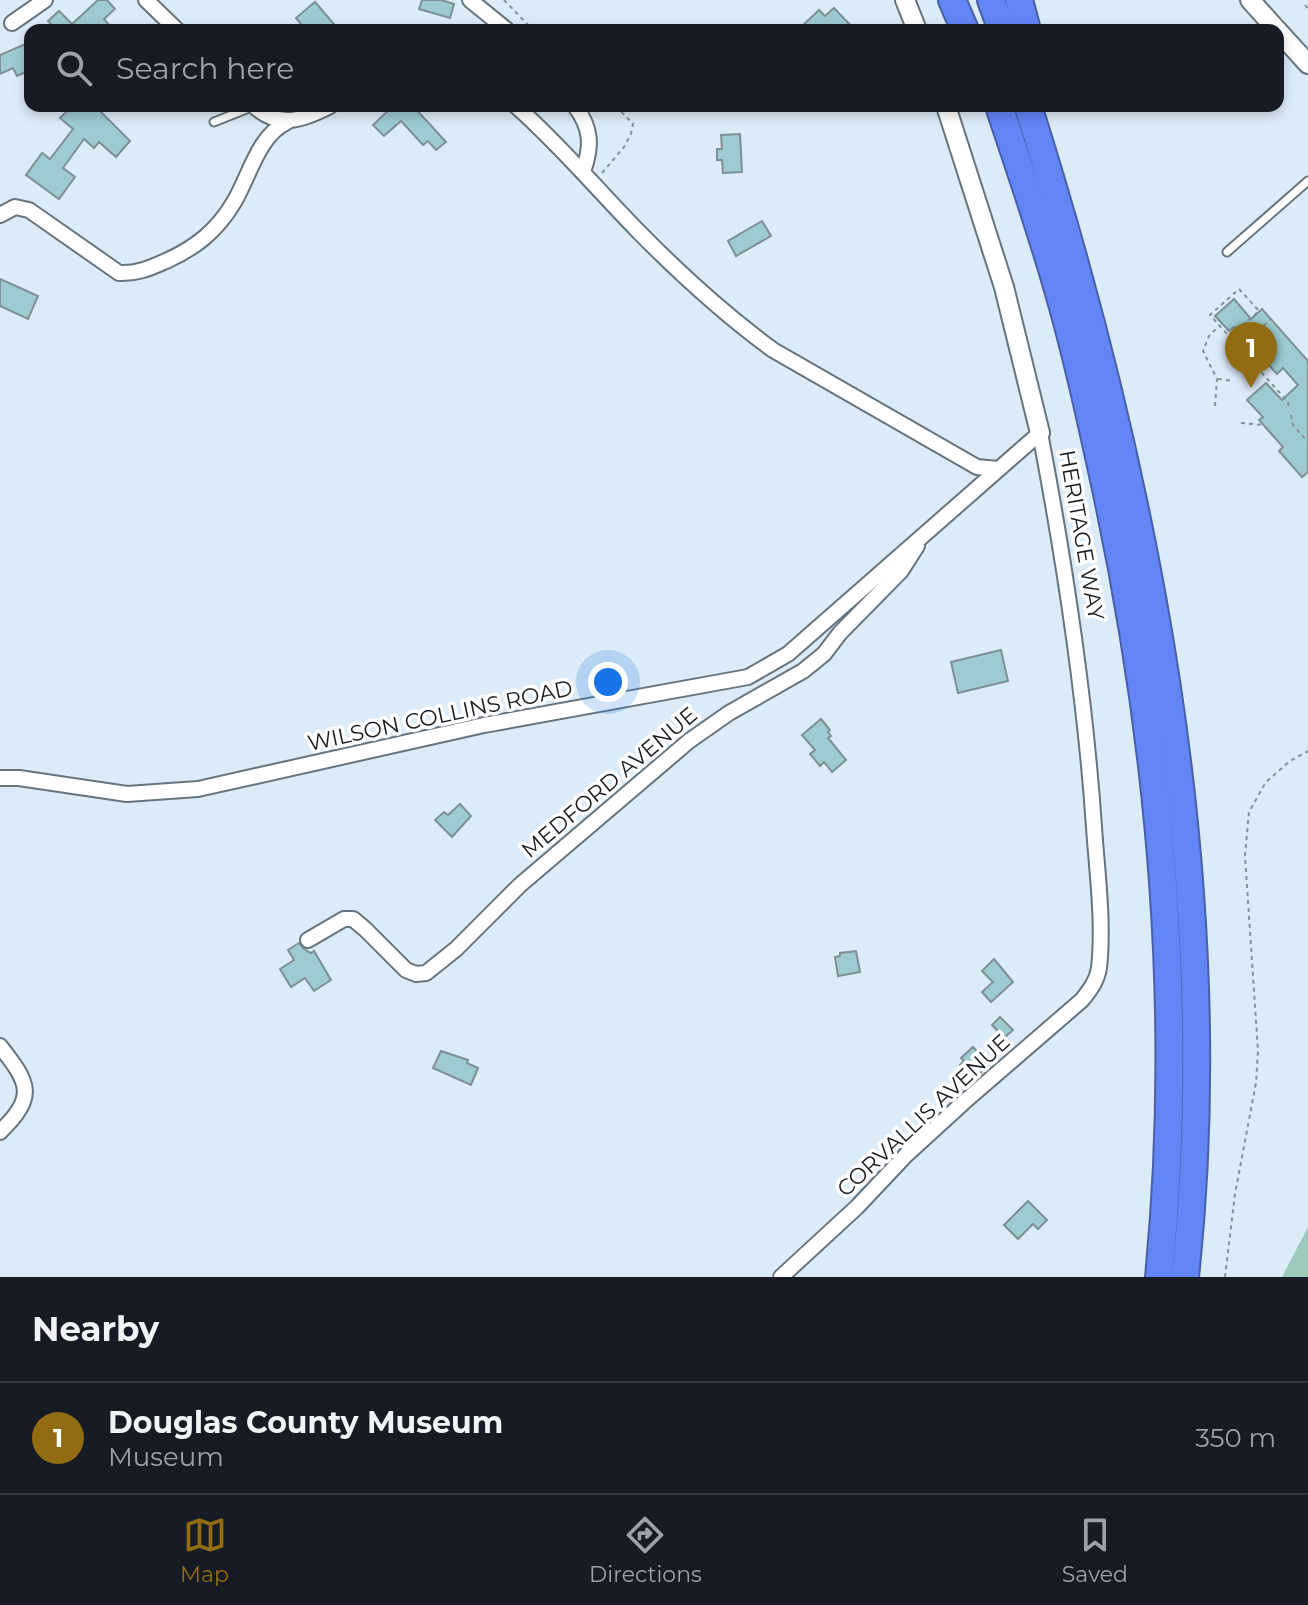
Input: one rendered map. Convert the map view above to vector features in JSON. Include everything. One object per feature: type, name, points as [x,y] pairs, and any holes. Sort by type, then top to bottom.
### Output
[{"type":"highway","points":[[952,0],[962,24]]},
{"type":"highway","points":[[966,0],[973,24]]},
{"type":"highway","points":[[991,0],[1000,24]]},
{"type":"highway","points":[[1019,0],[1025,24]]},
{"type":"highway","points":[[1001,112],[1055,279],[1092,425],[1117,539],[1143,696],[1163,867],[1169,984],[1170,1110],[1159,1277]]},
{"type":"highway","points":[[1030,112],[1085,293]]},
{"type":"highway","points":[[1049,112],[1065,177],[1085,293],[1141,541],[1170,710],[1187,858],[1193,954],[1194,1150],[1185,1277]]},
{"type":"street","points":[[12,23],[45,0]]},
{"type":"street","points":[[146,0],[162,6],[173,24]]},
{"type":"street","points":[[470,0],[500,24]]},
{"type":"street","points":[[905,0],[915,24]]},
{"type":"street","points":[[1250,0],[1272,24]]},
{"type":"street","points":[[1284,37],[1308,64]]},
{"type":"street","points":[[263,112],[273,119],[287,122]]},
{"type":"street","points":[[0,215],[15,207],[29,210],[119,273],[132,274],[149,269],[190,250],[206,238],[233,203],[270,133],[287,122],[319,112]]},
{"type":"street","points":[[522,112],[690,281],[773,350],[977,467],[998,469]]},
{"type":"street","points":[[578,112],[590,132],[588,178]]},
{"type":"street","name":"HERITAGE WAY","points":[[948,112],[1004,287],[1040,433],[1075,635],[1088,757],[1099,921],[1099,969],[1094,985]]},
{"type":"street","name":"WILSON COLLINS ROAD","points":[[0,778],[127,794],[198,789],[484,725],[748,677],[788,654],[1040,433]]},
{"type":"street","name":"MEDFORD AVENUE","points":[[308,940],[344,919],[353,919],[406,970],[421,975],[426,973],[456,949],[520,885],[689,741],[735,709],[792,679],[824,654],[840,633],[901,571],[925,532]]},
{"type":"street","name":"CORVALLIS AVENUE","points":[[781,1277],[857,1207],[906,1155],[1082,1000],[1094,985]]},
{"type":"street","points":[[0,1046],[23,1076],[26,1086],[13,1119],[0,1132]]},
{"type":"lane","points":[[214,122],[239,112]]},
{"type":"lane","points":[[1227,252],[1308,181]]},
{"type":"path","points":[[504,0],[527,24]]},
{"type":"path","points":[[1305,5],[1308,9]]},
{"type":"path","points":[[588,178],[631,134],[633,124],[622,112]]},
{"type":"path","points":[[1230,336],[1259,311],[1239,289],[1210,315],[1288,402],[1289,408]]},
{"type":"path","points":[[1240,348],[1271,319]]},
{"type":"path","points":[[1215,406],[1217,379],[1203,351],[1209,336],[1220,325]]},
{"type":"path","points":[[1217,379],[1234,381]]},
{"type":"path","points":[[1291,415],[1293,425],[1308,442]]},
{"type":"path","points":[[1241,423],[1263,425]]},
{"type":"path","points":[[1225,1277],[1235,1194],[1256,1083],[1258,1051],[1245,856],[1249,812],[1266,782],[1290,761],[1308,751]]},
{"type":"shaded area","points":[[1308,1227],[1308,1277],[1282,1277]]},
{"type":"building","points":[[98,0],[107,0],[115,9],[104,19],[108,24],[72,24]]},
{"type":"building","points":[[422,0],[454,4],[450,18],[419,9]]},
{"type":"building","points":[[315,2],[334,24],[301,24],[296,18]]},
{"type":"building","points":[[834,8],[849,24],[804,24],[819,10],[825,16]]},
{"type":"building","points":[[59,11],[72,24],[51,24],[48,21]]},
{"type":"building","points":[[24,45],[24,73],[17,76],[13,68],[0,74],[0,55]]},
{"type":"building","points":[[66,112],[101,112],[130,141],[116,157],[99,142],[94,148],[84,139],[63,168],[75,177],[59,199],[26,175],[42,153],[50,159],[73,129],[60,118]]},
{"type":"building","points":[[387,112],[418,112],[446,142],[436,150],[428,141],[423,145],[401,121],[384,136],[373,125]]},
{"type":"building","points":[[740,134],[742,172],[723,173],[722,160],[717,160],[717,149],[722,149],[721,135]]},
{"type":"building","points":[[762,221],[771,236],[736,256],[728,241]]},
{"type":"building","points":[[0,279],[38,296],[28,319],[0,306]]},
{"type":"building","points":[[1234,299],[1251,319],[1262,309],[1308,361],[1308,472],[1302,477],[1279,451],[1283,447],[1259,420],[1263,417],[1247,400],[1266,383],[1282,400],[1298,385],[1283,368],[1277,374],[1234,327],[1229,331],[1215,316]]},
{"type":"building","points":[[1001,650],[1008,681],[958,693],[951,662]]},
{"type":"building","points":[[821,719],[830,730],[831,736],[828,738],[846,760],[832,772],[824,762],[820,766],[810,754],[815,750],[802,735]]},
{"type":"building","points":[[460,804],[471,816],[452,837],[435,820],[444,812],[448,815]]},
{"type":"building","points":[[299,943],[311,953],[314,951],[331,980],[314,991],[305,978],[291,987],[280,969],[294,960],[288,950]]},
{"type":"building","points":[[856,951],[860,972],[838,976],[835,957],[840,953]]},
{"type":"building","points":[[994,959],[1013,982],[991,1002],[982,992],[993,982],[982,971]]},
{"type":"building","points":[[1000,1017],[1013,1030],[1004,1038],[992,1025]]},
{"type":"building","points":[[973,1047],[990,1064],[971,1077],[960,1065],[964,1061],[961,1058]]},
{"type":"building","points":[[441,1051],[468,1060],[467,1063],[478,1068],[471,1085],[433,1068]]},
{"type":"building","points":[[1028,1201],[1047,1220],[1038,1229],[1033,1224],[1018,1239],[1004,1225]]},
{"type":"place","name":"Douglas County Museum","points":[[1251,388]]}]
